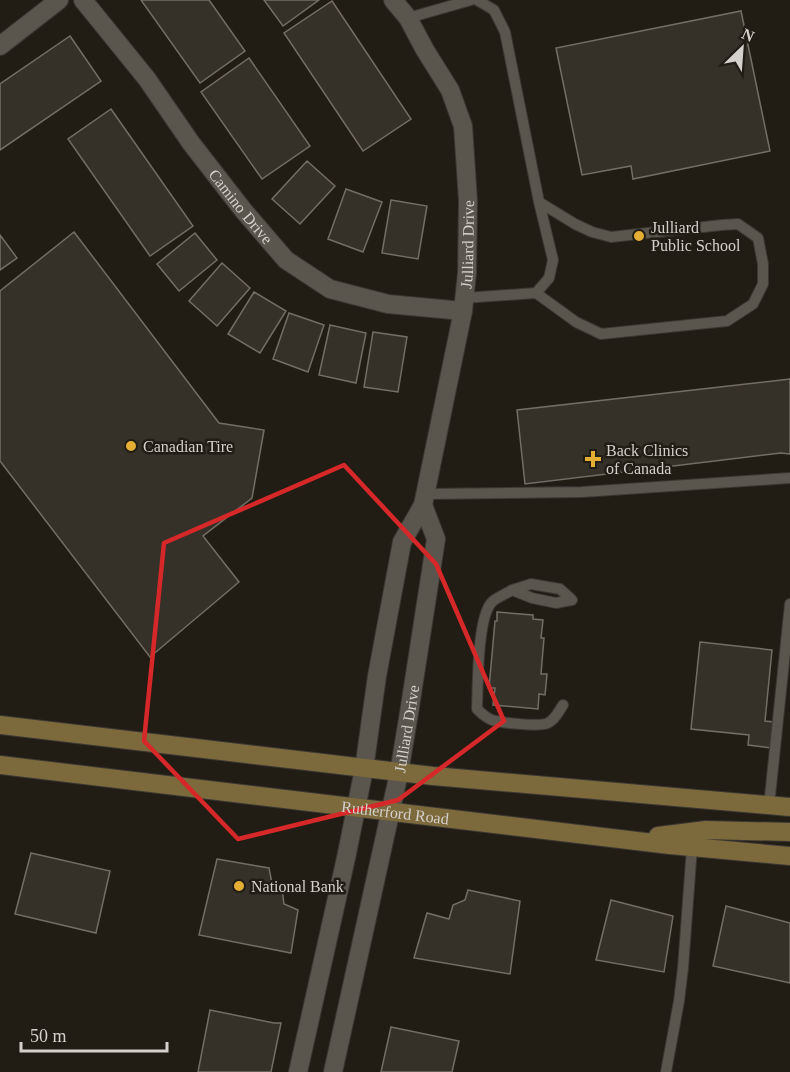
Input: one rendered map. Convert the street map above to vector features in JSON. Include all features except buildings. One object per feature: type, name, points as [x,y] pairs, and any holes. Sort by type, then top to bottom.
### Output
[{"type":"main road","points":[[0,725],[399,773],[790,807]]},
{"type":"main road","name":"Rutherford Road","points":[[0,765],[629,840],[790,856]]},
{"type":"main road","points":[[629,840],[706,830],[790,832]]},
{"type":"street","points":[[0,46],[59,0]]},
{"type":"street","name":"Camino Drive","points":[[83,0],[147,80],[191,143],[243,210],[286,260],[330,289],[388,304],[464,304]]},
{"type":"street","name":"Julliard Drive","points":[[298,1072],[364,769],[402,542],[424,499],[464,304],[468,201],[463,126],[450,90],[408,18],[393,0]]},
{"type":"street","name":"Julliard Drive","points":[[333,1072],[399,773],[436,539],[424,499]]},
{"type":"lane","points":[[408,18],[471,0]]},
{"type":"lane","points":[[464,304],[537,293],[549,278],[553,260],[505,32],[494,10],[477,0]]},
{"type":"lane","points":[[537,293],[576,322],[602,334],[727,321],[753,304],[763,284],[764,264],[758,238],[738,225],[611,237],[574,224],[539,202]]},
{"type":"lane","points":[[424,499],[582,492],[790,478]]},
{"type":"lane","points":[[563,705],[553,720],[546,724],[509,723],[492,720],[485,716],[477,709],[480,641],[486,612],[492,602],[512,590],[532,598],[556,603],[572,600]]},
{"type":"lane","points":[[769,806],[790,604]]},
{"type":"lane","points":[[666,1072],[684,968],[693,847]]},
{"type":"highlighted area","points":[[344,465],[436,564],[504,721],[398,800],[238,839],[144,741],[164,543]]},
{"type":"place","name":"Julliard Public School","points":[[639,236]]},
{"type":"place","name":"Canadian Tire","points":[[131,446]]},
{"type":"place","name":"Back Clinics of Canada","points":[[593,459]]},
{"type":"place","name":"National Bank","points":[[239,886]]}]
